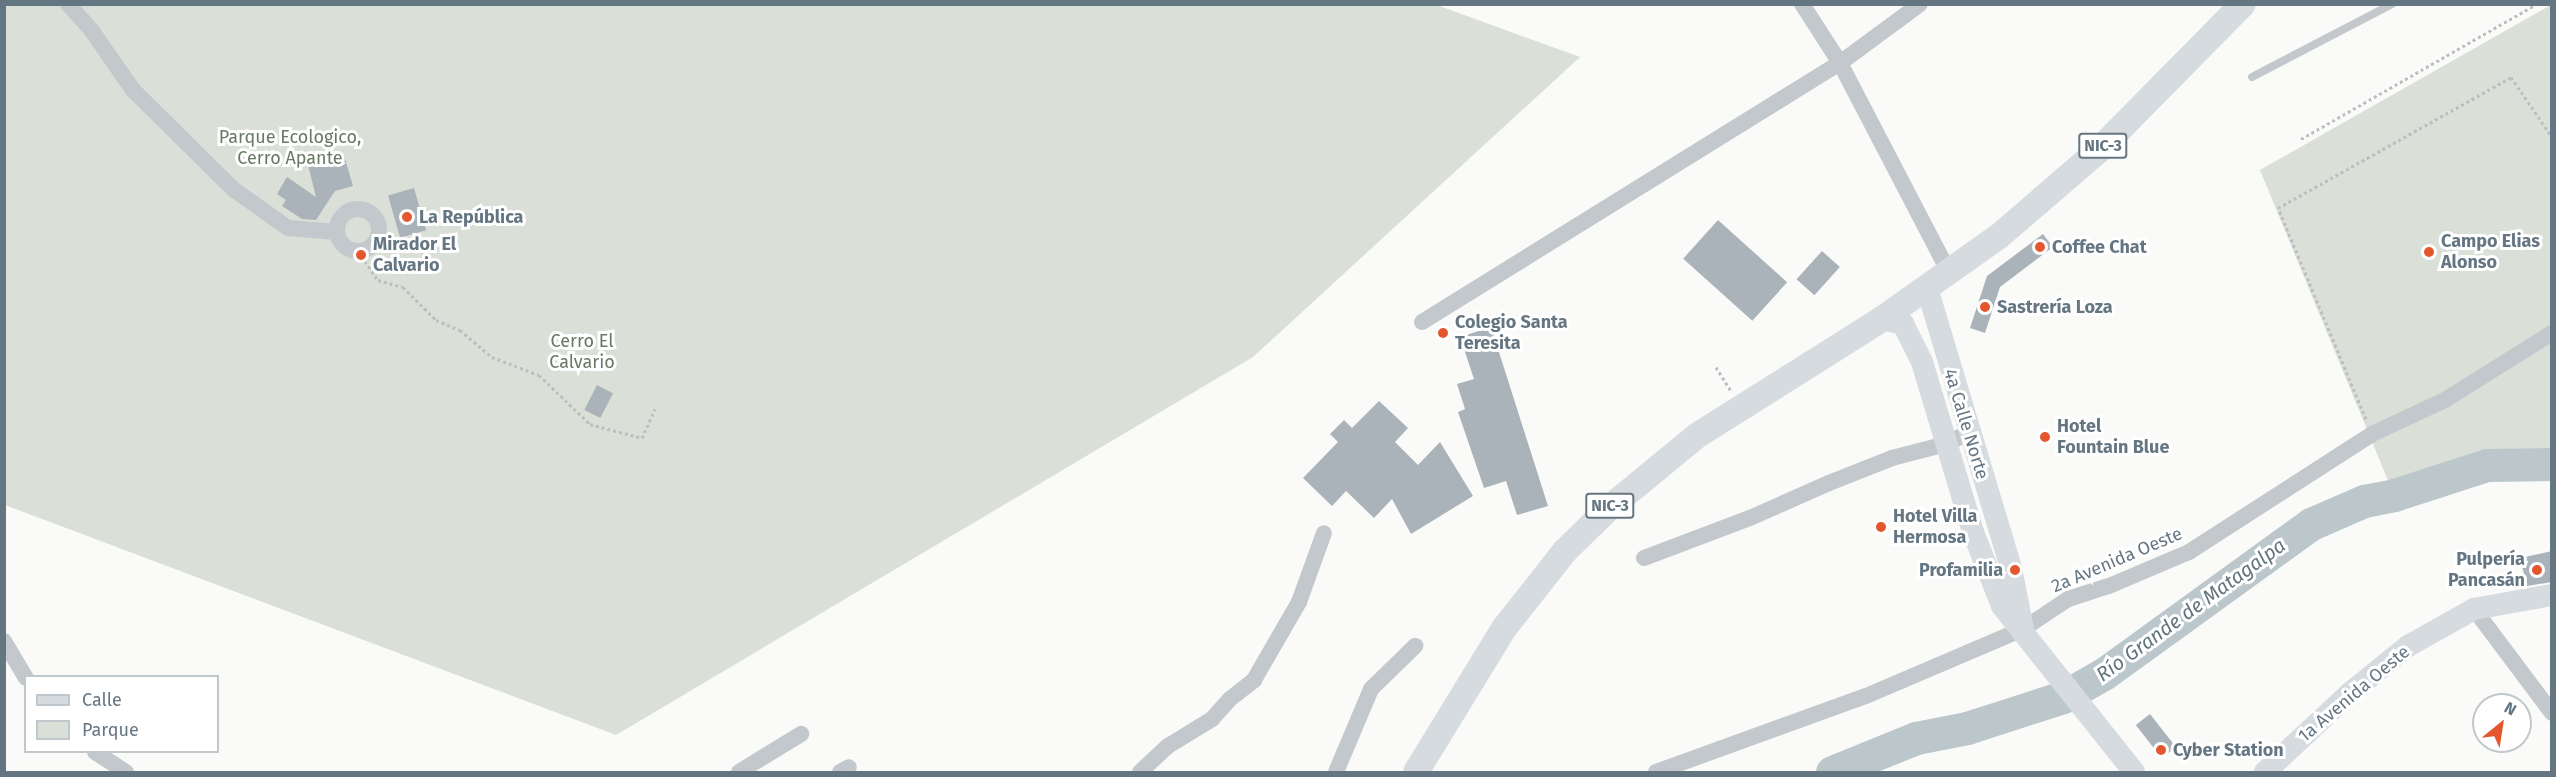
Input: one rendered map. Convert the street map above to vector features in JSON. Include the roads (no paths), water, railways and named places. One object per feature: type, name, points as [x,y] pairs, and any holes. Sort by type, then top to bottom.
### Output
[{"type":"main road","name":"NIC-3","points":[[1416,772],[1505,627],[1565,552],[1609,507],[1698,435],[1882,318],[1998,237],[2098,151],[2243,4]]},
{"type":"street","points":[[68,4],[92,31],[133,90],[233,189],[288,228],[338,232]]},
{"type":"street","points":[[1802,4],[1840,63],[1949,272]]},
{"type":"street","points":[[1422,322],[1840,63],[1920,4]]},
{"type":"street","points":[[350,210],[370,212],[380,229],[375,243],[364,250],[344,245],[338,232],[340,220],[350,210]]},
{"type":"street","name":"4a Calle Norte","points":[[1927,288],[1968,432],[2011,568],[2028,635]]},
{"type":"street","name":"4a Calle Norte","points":[[1882,318],[1894,319],[1909,333],[1990,581],[2002,606],[2028,635],[2092,724],[2134,772]]},
{"type":"street","name":"2a Avenida Oeste","points":[[1656,772],[2028,635],[2067,599],[2109,586],[2189,552],[2372,434],[2445,400],[2552,333]]},
{"type":"street","points":[[1644,558],[1892,458],[1946,444],[1968,432]]},
{"type":"street","points":[[1140,772],[1168,746],[1212,719],[1254,680],[1299,602],[1324,533]]},
{"type":"street","name":"1a Avenida Oeste","points":[[2265,772],[2350,693],[2408,646],[2474,609],[2529,596],[2552,595]]},
{"type":"street","points":[[2474,609],[2552,714]]},
{"type":"street","points":[[4,641],[24,675]]},
{"type":"street","points":[[1336,772],[1371,689],[1415,646]]},
{"type":"street","points":[[739,772],[801,734]]},
{"type":"street","points":[[97,753],[126,772]]},
{"type":"lane","points":[[2252,77],[2392,4]]},
{"type":"waterway","name":"Río Grande de Matagalpa","points":[[1832,772],[1916,738],[1967,728],[2063,697],[2105,673],[2311,524],[2364,501],[2394,495],[2487,465],[2552,464]]},
{"type":"place","name":"La República","points":[[407,217]]},
{"type":"place","name":"Coffee Chat","points":[[2040,247]]},
{"type":"place","name":"Campo Elias Alonso","points":[[2429,252]]},
{"type":"place","name":"Mirador El Calvario","points":[[361,255]]},
{"type":"place","name":"Sastrería Loza","points":[[1985,307]]},
{"type":"place","name":"Colegio Santa Teresita","points":[[1443,333]]},
{"type":"place","name":"Hotel Fountain Blue","points":[[2045,437]]},
{"type":"place","name":"Hotel Villa Hermosa","points":[[1881,527]]},
{"type":"place","name":"Profamilia","points":[[2015,570]]},
{"type":"place","name":"Pulpería Pancasán","points":[[2537,570]]},
{"type":"place","name":"Cyber Station","points":[[2161,750]]},
{"type":"park label","name":"Parque Ecologico, Cerro Apante","points":[[290,148]]},
{"type":"park label","name":"Cerro El Calvario","points":[[582,352]]}]
